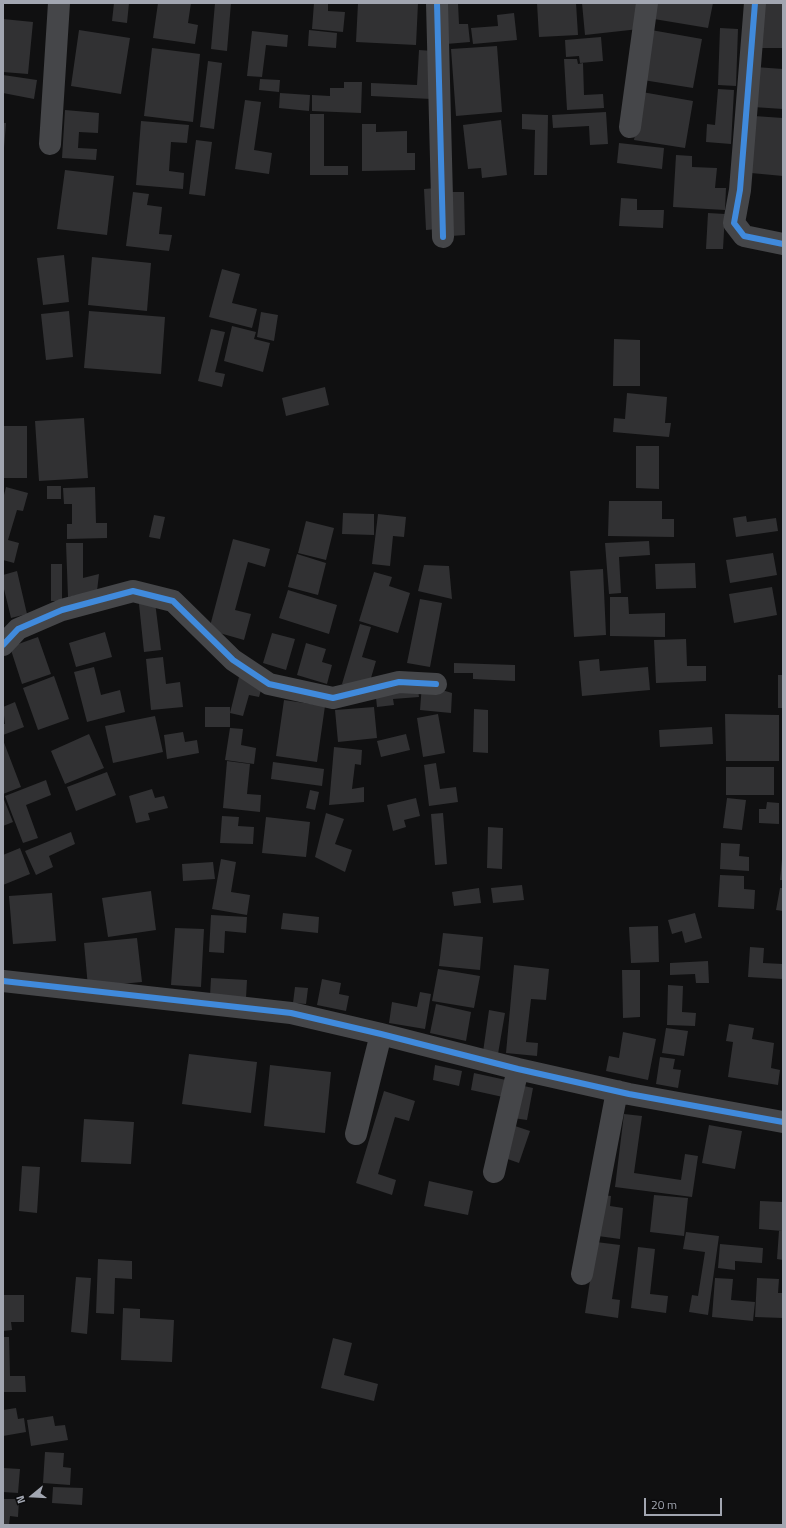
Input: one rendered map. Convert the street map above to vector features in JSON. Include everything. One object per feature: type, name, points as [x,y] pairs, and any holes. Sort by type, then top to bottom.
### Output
[{"type":"street","points":[[50,144],[59,3]]},
{"type":"street","points":[[437,3],[443,237]]},
{"type":"street","points":[[630,127],[647,3]]},
{"type":"street","points":[[755,3],[740,190],[734,223],[744,236],[783,244]]},
{"type":"street","points":[[3,645],[18,629],[62,610],[133,591],[173,601],[233,660],[269,684],[333,698],[399,682],[436,684]]},
{"type":"street","points":[[3,981],[291,1014],[381,1034],[518,1069],[617,1091],[783,1122]]},
{"type":"street","points":[[356,1134],[381,1034]]},
{"type":"street","points":[[494,1172],[518,1069]]},
{"type":"street","points":[[582,1274],[617,1091]]},
{"type":"building","points":[[114,3],[129,3],[127,23],[112,21]]},
{"type":"building","points":[[158,3],[191,3],[188,23],[198,25],[195,44],[153,38]]},
{"type":"building","points":[[215,3],[231,3],[227,51],[211,49]]},
{"type":"building","points":[[314,3],[328,3],[328,11],[345,12],[343,32],[312,29]]},
{"type":"building","points":[[358,3],[418,3],[416,45],[356,42]]},
{"type":"building","points":[[443,3],[458,3],[459,24],[468,24],[470,42],[446,44]]},
{"type":"building","points":[[537,3],[576,3],[578,35],[539,37]]},
{"type":"building","points":[[582,3],[636,3],[639,29],[585,35]]},
{"type":"building","points":[[657,3],[713,3],[708,28],[654,19]]},
{"type":"building","points":[[760,3],[783,3],[783,48],[759,48]]},
{"type":"building","points":[[514,13],[517,40],[473,44],[471,28],[498,26],[497,15]]},
{"type":"building","points":[[3,19],[33,22],[28,74],[3,72]]},
{"type":"building","points":[[720,28],[738,29],[736,86],[718,85]]},
{"type":"building","points":[[79,30],[130,38],[121,94],[71,86]]},
{"type":"building","points":[[309,30],[337,33],[336,48],[308,46]]},
{"type":"building","points":[[651,30],[702,39],[693,88],[643,80]]},
{"type":"building","points":[[252,31],[288,35],[287,47],[266,45],[262,77],[247,76]]},
{"type":"building","points":[[601,37],[603,61],[580,63],[579,56],[566,57],[565,40]]},
{"type":"building","points":[[497,46],[502,112],[456,116],[451,49]]},
{"type":"building","points":[[152,48],[200,54],[193,122],[144,116]]},
{"type":"building","points":[[419,50],[433,51],[431,99],[371,96],[371,83],[417,85]]},
{"type":"building","points":[[564,59],[577,59],[578,64],[583,63],[584,95],[603,94],[604,108],[567,110]]},
{"type":"building","points":[[208,61],[222,63],[214,129],[200,127]]},
{"type":"building","points":[[755,67],[783,69],[783,109],[753,107]]},
{"type":"building","points":[[3,75],[37,80],[34,99],[3,93]]},
{"type":"building","points":[[260,79],[280,80],[279,92],[259,90]]},
{"type":"building","points":[[344,82],[362,82],[361,113],[312,111],[312,95],[330,96],[330,88],[344,88]]},
{"type":"building","points":[[718,89],[734,90],[731,144],[706,142],[707,124],[715,125]]},
{"type":"building","points":[[642,92],[693,101],[685,148],[634,140]]},
{"type":"building","points":[[280,93],[310,95],[309,111],[279,108]]},
{"type":"building","points":[[245,100],[261,102],[254,150],[272,153],[269,174],[235,169]]},
{"type":"building","points":[[65,110],[99,113],[98,133],[79,132],[78,148],[97,149],[96,160],[62,158]]},
{"type":"building","points":[[606,112],[608,144],[590,145],[589,126],[553,128],[552,115]]},
{"type":"building","points":[[310,114],[324,114],[324,166],[348,166],[348,175],[310,175]]},
{"type":"building","points":[[522,114],[548,115],[547,175],[534,175],[535,130],[522,129]]},
{"type":"building","points":[[754,116],[783,118],[783,176],[751,173]]},
{"type":"building","points":[[501,120],[507,175],[482,178],[481,168],[468,169],[463,125]]},
{"type":"building","points":[[141,121],[189,125],[187,143],[171,142],[169,171],[184,173],[183,189],[136,185]]},
{"type":"building","points":[[3,123],[6,123],[4,148],[3,148]]},
{"type":"building","points":[[362,124],[376,124],[376,132],[407,131],[407,153],[415,153],[415,170],[362,171]]},
{"type":"building","points":[[196,140],[212,142],[205,196],[189,194]]},
{"type":"building","points":[[619,143],[664,148],[662,169],[617,163]]},
{"type":"building","points":[[676,155],[692,156],[692,167],[717,168],[715,188],[726,188],[725,210],[673,207]]},
{"type":"building","points":[[65,170],[114,176],[107,235],[57,229]]},
{"type":"building","points":[[436,188],[438,229],[426,230],[424,189]]},
{"type":"building","points":[[133,192],[149,194],[147,205],[162,207],[159,234],[172,235],[169,251],[126,246]]},
{"type":"building","points":[[451,192],[464,192],[465,235],[451,236]]},
{"type":"building","points":[[621,198],[637,199],[637,210],[664,210],[663,228],[619,226]]},
{"type":"building","points":[[708,213],[725,214],[723,249],[706,249]]},
{"type":"building","points":[[64,255],[69,302],[43,305],[37,258]]},
{"type":"building","points":[[92,257],[151,263],[147,311],[88,305]]},
{"type":"building","points":[[222,269],[240,274],[232,303],[257,309],[252,328],[209,317]]},
{"type":"building","points":[[69,311],[73,357],[46,360],[41,314]]},
{"type":"building","points":[[89,311],[165,317],[161,374],[84,368]]},
{"type":"building","points":[[261,312],[278,315],[274,341],[257,337]]},
{"type":"building","points":[[232,326],[256,332],[254,339],[270,343],[263,372],[224,361]]},
{"type":"building","points":[[211,329],[225,332],[215,372],[225,374],[222,387],[198,381]]},
{"type":"building","points":[[614,339],[640,340],[640,386],[613,386]]},
{"type":"building","points":[[325,387],[329,405],[286,416],[282,398]]},
{"type":"building","points":[[627,393],[667,397],[665,423],[671,423],[669,437],[613,432],[614,418],[625,419]]},
{"type":"building","points":[[84,418],[88,478],[39,481],[35,421]]},
{"type":"building","points":[[3,426],[27,426],[27,478],[3,478]]},
{"type":"building","points":[[636,446],[659,446],[659,489],[636,488]]},
{"type":"building","points":[[47,486],[61,486],[61,499],[47,499]]},
{"type":"building","points":[[6,487],[28,493],[23,511],[17,510],[8,540],[19,543],[14,563],[3,560],[3,499]]},
{"type":"building","points":[[95,487],[96,523],[107,523],[107,538],[67,539],[67,524],[72,524],[72,504],[64,504],[63,488]]},
{"type":"building","points":[[609,501],[662,501],[662,519],[674,519],[674,537],[608,536]]},
{"type":"building","points":[[343,513],[374,514],[374,535],[342,534]]},
{"type":"building","points":[[378,514],[406,517],[404,537],[393,536],[390,566],[372,564]]},
{"type":"building","points":[[154,515],[165,517],[160,539],[149,537]]},
{"type":"building","points":[[746,516],[747,522],[776,518],[778,531],[736,537],[733,518]]},
{"type":"building","points":[[306,521],[334,528],[326,560],[298,553]]},
{"type":"building","points":[[233,539],[270,549],[265,567],[248,562],[235,610],[251,614],[244,640],[209,630]]},
{"type":"building","points":[[649,541],[650,555],[619,557],[621,593],[609,594],[605,543]]},
{"type":"building","points":[[66,543],[83,543],[83,578],[99,574],[97,591],[68,597]]},
{"type":"building","points":[[773,553],[777,575],[730,583],[726,560]]},
{"type":"building","points":[[297,554],[326,563],[318,595],[288,587]]},
{"type":"building","points":[[695,563],[696,588],[656,589],[655,564]]},
{"type":"building","points":[[51,564],[62,564],[62,601],[51,601]]},
{"type":"building","points":[[424,565],[449,566],[452,599],[418,591]]},
{"type":"building","points":[[603,569],[606,635],[574,637],[570,571]]},
{"type":"building","points":[[17,571],[27,614],[11,618],[3,585],[3,575]]},
{"type":"building","points":[[374,572],[392,577],[389,586],[410,593],[398,633],[359,621]]},
{"type":"building","points":[[772,587],[777,615],[734,623],[729,594]]},
{"type":"building","points":[[288,590],[337,605],[329,634],[279,618]]},
{"type":"building","points":[[610,597],[628,597],[629,614],[665,613],[665,637],[610,636]]},
{"type":"building","points":[[420,599],[442,603],[430,667],[407,663]]},
{"type":"building","points":[[155,602],[161,650],[144,652],[139,604]]},
{"type":"building","points":[[360,624],[371,627],[362,657],[376,661],[371,678],[347,685],[342,684]]},
{"type":"building","points":[[105,632],[112,657],[76,667],[69,643]]},
{"type":"building","points":[[272,633],[295,639],[286,670],[263,663]]},
{"type":"building","points":[[38,637],[51,674],[22,684],[10,647]]},
{"type":"building","points":[[686,639],[687,666],[706,666],[706,681],[656,683],[654,640]]},
{"type":"building","points":[[306,643],[326,649],[322,662],[332,665],[327,684],[297,675]]},
{"type":"building","points":[[163,657],[166,684],[180,682],[183,707],[151,710],[146,659]]},
{"type":"building","points":[[599,659],[600,671],[648,667],[650,690],[582,696],[579,661]]},
{"type":"building","points":[[454,663],[515,665],[515,681],[473,679],[473,673],[454,673]]},
{"type":"building","points":[[94,667],[101,695],[120,690],[125,712],[87,722],[74,672]]},
{"type":"building","points":[[778,675],[783,675],[783,708],[778,708]]},
{"type":"building","points":[[54,676],[69,719],[38,730],[23,688]]},
{"type":"building","points":[[239,677],[263,683],[259,697],[249,695],[243,716],[230,713]]},
{"type":"building","points":[[417,683],[419,697],[393,699],[394,705],[377,707],[375,688]]},
{"type":"building","points":[[422,684],[452,693],[451,713],[420,710]]},
{"type":"building","points":[[284,700],[325,706],[317,762],[276,756]]},
{"type":"building","points":[[15,702],[24,727],[3,735],[3,724],[5,724],[3,707]]},
{"type":"building","points":[[205,707],[230,707],[230,727],[205,727]]},
{"type":"building","points":[[374,707],[377,738],[338,742],[335,710]]},
{"type":"building","points":[[474,709],[488,710],[488,753],[473,752]]},
{"type":"building","points":[[438,714],[445,753],[423,757],[417,718]]},
{"type":"building","points":[[725,714],[779,715],[779,761],[726,761]]},
{"type":"building","points":[[155,716],[163,752],[113,763],[105,726]]},
{"type":"building","points":[[712,727],[713,744],[660,747],[659,730]]},
{"type":"building","points":[[230,728],[243,729],[241,745],[256,748],[254,764],[225,760]]},
{"type":"building","points":[[183,732],[185,742],[197,740],[199,753],[167,759],[164,735]]},
{"type":"building","points":[[89,734],[104,768],[65,784],[51,751]]},
{"type":"building","points":[[406,734],[410,750],[381,757],[377,741]]},
{"type":"building","points":[[3,740],[21,787],[3,794]]},
{"type":"building","points":[[334,747],[362,750],[361,765],[355,764],[352,789],[364,787],[364,802],[329,805]]},
{"type":"building","points":[[227,761],[250,764],[247,794],[261,795],[260,812],[223,808]]},
{"type":"building","points":[[273,762],[324,769],[322,786],[271,779]]},
{"type":"building","points":[[436,763],[440,789],[456,787],[458,802],[429,806],[424,765]]},
{"type":"building","points":[[726,767],[774,767],[774,795],[726,795]]},
{"type":"building","points":[[107,772],[116,795],[76,811],[67,787]]},
{"type":"building","points":[[46,780],[51,795],[26,805],[38,838],[23,843],[5,796]]},
{"type":"building","points":[[152,789],[155,798],[164,796],[168,808],[148,813],[150,820],[136,823],[129,796]]},
{"type":"building","points":[[310,790],[319,792],[315,810],[306,808]]},
{"type":"building","points":[[3,797],[13,822],[3,826]]},
{"type":"building","points":[[416,798],[420,816],[404,820],[406,827],[393,831],[387,805]]},
{"type":"building","points":[[727,798],[746,800],[742,830],[723,828]]},
{"type":"building","points":[[767,802],[779,803],[779,824],[759,823],[759,809],[766,809]]},
{"type":"building","points":[[326,813],[344,819],[335,844],[352,850],[345,872],[315,857]]},
{"type":"building","points":[[443,813],[447,864],[435,865],[431,814]]},
{"type":"building","points":[[222,816],[239,817],[238,826],[254,827],[253,844],[220,843]]},
{"type":"building","points":[[266,817],[310,822],[306,857],[262,853]]},
{"type":"building","points":[[488,827],[503,828],[502,869],[487,868]]},
{"type":"building","points":[[71,832],[75,844],[49,856],[53,867],[36,875],[25,851]]},
{"type":"building","points":[[721,843],[740,844],[739,856],[749,857],[749,871],[720,869]]},
{"type":"building","points":[[20,848],[30,874],[3,885],[3,855]]},
{"type":"building","points":[[221,859],[236,862],[231,892],[250,895],[247,915],[212,909]]},
{"type":"building","points":[[782,859],[783,880],[780,880]]},
{"type":"building","points":[[213,862],[215,879],[183,881],[182,864]]},
{"type":"building","points":[[720,875],[744,876],[744,889],[755,890],[754,909],[718,907]]},
{"type":"building","points":[[522,885],[524,900],[493,903],[491,888]]},
{"type":"building","points":[[479,888],[481,903],[454,906],[452,892]]},
{"type":"building","points":[[780,888],[783,888],[783,911],[776,910]]},
{"type":"building","points":[[151,891],[156,930],[108,937],[102,898]]},
{"type":"building","points":[[52,893],[56,941],[13,944],[9,896]]},
{"type":"building","points":[[283,913],[319,917],[318,933],[281,929]]},
{"type":"building","points":[[695,913],[702,938],[685,943],[682,931],[672,934],[668,920]]},
{"type":"building","points":[[211,915],[247,917],[246,933],[225,931],[224,953],[209,952]]},
{"type":"building","points":[[658,926],[659,962],[631,963],[629,927]]},
{"type":"building","points":[[175,928],[204,929],[201,987],[171,985]]},
{"type":"building","points":[[443,933],[483,937],[480,970],[439,966]]},
{"type":"building","points":[[137,938],[142,982],[88,987],[84,943]]},
{"type":"building","points":[[750,947],[764,948],[763,963],[783,964],[783,979],[748,977]]},
{"type":"building","points":[[708,961],[709,983],[696,983],[695,974],[670,975],[670,963]]},
{"type":"building","points":[[514,965],[549,969],[546,1000],[531,999],[526,1042],[538,1043],[537,1056],[506,1053]]},
{"type":"building","points":[[438,969],[480,976],[474,1008],[432,1001]]},
{"type":"building","points":[[622,970],[640,970],[640,1017],[623,1018]]},
{"type":"building","points":[[211,978],[247,980],[246,998],[210,996]]},
{"type":"building","points":[[322,979],[341,983],[339,994],[349,996],[346,1011],[317,1005]]},
{"type":"building","points":[[668,985],[683,986],[682,1012],[696,1013],[695,1026],[667,1025]]},
{"type":"building","points":[[295,987],[308,988],[306,1004],[293,1003]]},
{"type":"building","points":[[420,992],[431,994],[425,1029],[389,1023],[392,1002],[417,1007]]},
{"type":"building","points":[[436,1004],[471,1012],[466,1041],[430,1033]]},
{"type":"building","points":[[489,1010],[505,1013],[498,1054],[483,1052]]},
{"type":"building","points":[[729,1024],[754,1028],[752,1039],[774,1043],[771,1068],[780,1070],[778,1085],[728,1077],[733,1042],[726,1041]]},
{"type":"building","points":[[666,1028],[688,1031],[684,1056],[662,1053]]},
{"type":"building","points":[[623,1032],[656,1039],[648,1080],[606,1071],[609,1056],[619,1058]]},
{"type":"building","points":[[189,1054],[257,1062],[251,1113],[182,1104]]},
{"type":"building","points":[[660,1057],[675,1059],[673,1069],[681,1070],[678,1088],[656,1084]]},
{"type":"building","points":[[270,1065],[331,1072],[325,1133],[264,1126]]},
{"type":"building","points":[[435,1065],[462,1071],[459,1086],[433,1080]]},
{"type":"building","points":[[474,1073],[506,1080],[503,1097],[471,1090]]},
{"type":"building","points":[[519,1085],[533,1088],[527,1120],[513,1118]]},
{"type":"building","points":[[384,1091],[415,1101],[409,1121],[395,1117],[378,1174],[396,1180],[392,1195],[356,1183]]},
{"type":"building","points":[[624,1114],[642,1116],[634,1173],[681,1180],[685,1154],[698,1156],[692,1197],[615,1187]]},
{"type":"building","points":[[84,1119],[134,1122],[131,1164],[81,1162]]},
{"type":"building","points":[[512,1125],[530,1131],[519,1163],[502,1157]]},
{"type":"building","points":[[709,1125],[742,1131],[735,1169],[702,1163]]},
{"type":"building","points":[[22,1166],[40,1167],[37,1213],[19,1211]]},
{"type":"building","points":[[429,1181],[473,1191],[468,1215],[424,1206]]},
{"type":"building","points":[[602,1195],[611,1196],[610,1206],[623,1208],[620,1239],[598,1236]]},
{"type":"building","points":[[654,1195],[688,1198],[684,1236],[650,1232]]},
{"type":"building","points":[[760,1201],[783,1202],[782,1231],[759,1229]]},
{"type":"building","points":[[779,1231],[783,1231],[783,1260],[777,1259]]},
{"type":"building","points":[[686,1232],[719,1236],[708,1315],[689,1312],[692,1295],[698,1296],[705,1252],[683,1249]]},
{"type":"building","points":[[596,1242],[620,1245],[612,1299],[620,1300],[618,1318],[585,1313]]},
{"type":"building","points":[[720,1244],[763,1248],[762,1263],[735,1261],[735,1270],[718,1268]]},
{"type":"building","points":[[638,1247],[655,1249],[650,1294],[668,1296],[666,1313],[631,1308]]},
{"type":"building","points":[[98,1259],[132,1261],[132,1279],[115,1278],[114,1314],[96,1313]]},
{"type":"building","points":[[76,1277],[91,1278],[87,1334],[71,1332]]},
{"type":"building","points":[[715,1278],[733,1279],[731,1300],[755,1302],[753,1321],[712,1317]]},
{"type":"building","points":[[757,1278],[779,1279],[778,1293],[783,1293],[783,1318],[755,1317]]},
{"type":"building","points":[[3,1295],[24,1295],[24,1322],[11,1322],[12,1330],[3,1331]]},
{"type":"building","points":[[123,1308],[140,1309],[140,1318],[174,1320],[172,1362],[121,1360]]},
{"type":"building","points":[[3,1337],[9,1337],[10,1376],[25,1376],[26,1392],[3,1392]]},
{"type":"building","points":[[333,1338],[352,1343],[344,1375],[378,1384],[374,1401],[321,1388]]},
{"type":"building","points":[[16,1408],[18,1419],[24,1418],[26,1432],[3,1436],[3,1410]]},
{"type":"building","points":[[53,1416],[55,1426],[65,1425],[68,1440],[31,1446],[27,1420]]},
{"type":"building","points":[[45,1452],[64,1453],[63,1467],[71,1468],[70,1485],[43,1483]]},
{"type":"building","points":[[3,1468],[20,1469],[18,1493],[3,1492]]},
{"type":"building","points":[[53,1487],[83,1488],[82,1505],[52,1503]]},
{"type":"building","points":[[3,1499],[19,1499],[18,1517],[10,1516],[9,1525],[3,1525]]},
{"type":"cycle path","points":[[437,3],[443,237]]},
{"type":"cycle path","points":[[755,3],[740,190],[734,223],[744,236],[783,244]]},
{"type":"cycle path","points":[[3,645],[18,629],[62,610],[133,591],[173,601],[233,660],[269,684],[333,698],[399,682],[436,684]]},
{"type":"cycle path","points":[[3,981],[291,1013],[518,1069],[629,1094],[783,1122]]}]
